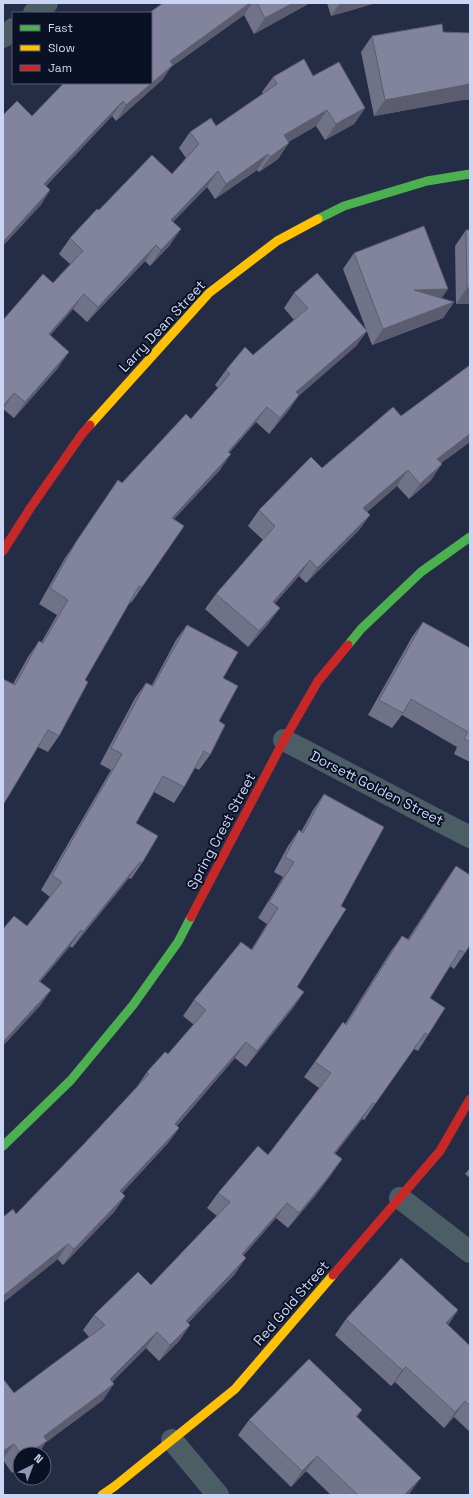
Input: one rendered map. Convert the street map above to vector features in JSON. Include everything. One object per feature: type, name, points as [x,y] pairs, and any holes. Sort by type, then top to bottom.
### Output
[{"type":"street","points":[[35,12],[47,3]]},
{"type":"street","points":[[3,37],[12,30]]},
{"type":"street","name":"Larry Dean Street","points":[[3,552],[31,507],[82,434],[209,293],[277,242],[344,206],[427,181],[470,174]]},
{"type":"street","name":"Spring Crest Street","points":[[3,1146],[71,1080],[133,1005],[178,942],[284,740],[318,681],[361,629],[421,572],[470,537]]},
{"type":"street","name":"Dorsett Golden Street","points":[[284,740],[470,837]]},
{"type":"street","name":"Red Gold Street","points":[[102,1495],[235,1388],[440,1151],[470,1099]]},
{"type":"street","points":[[400,1198],[470,1252]]},
{"type":"street","points":[[172,1440],[218,1495]]},
{"type":"building","points":[[163,3],[250,3],[170,61],[173,65],[152,83],[152,12],[150,12]]},
{"type":"building","points":[[257,3],[293,3],[265,18]]},
{"type":"building","points":[[442,24],[443,32],[470,33],[470,84],[385,100],[372,36]]},
{"type":"building","points":[[304,59],[313,76],[339,62],[365,108],[336,124],[327,110],[284,135],[289,143],[270,157],[268,154],[226,184],[218,171],[171,220],[181,229],[161,250],[156,245],[98,307],[84,294],[49,334],[69,352],[25,402],[14,393],[3,406],[3,320],[43,274],[53,283],[83,251],[70,238],[152,155],[172,174],[199,144],[190,132],[211,118],[216,126],[277,84],[273,77]]},
{"type":"building","points":[[63,84],[151,84],[126,105],[123,101],[44,184],[50,190],[3,242],[3,115],[17,101],[32,116]]},
{"type":"building","points":[[424,226],[448,289],[414,290],[454,302],[383,329],[354,253]]},
{"type":"building","points":[[466,230],[470,230],[470,288],[467,288]]},
{"type":"building","points":[[317,273],[367,331],[296,392],[299,395],[280,418],[267,407],[228,452],[231,454],[172,518],[184,526],[142,587],[139,586],[85,680],[88,682],[59,736],[48,730],[3,805],[3,679],[15,685],[39,641],[43,643],[68,600],[50,588],[76,542],[118,480],[122,483],[186,414],[191,419],[230,374],[226,370],[245,347],[253,355],[308,308],[294,293]]},
{"type":"building","points":[[470,365],[470,434],[437,459],[442,464],[420,484],[408,470],[363,508],[370,515],[317,568],[310,560],[273,602],[280,608],[259,631],[216,594],[275,526],[259,510],[311,457],[322,468],[393,407],[401,416]]},
{"type":"building","points":[[423,622],[470,648],[470,742],[464,739],[468,732],[411,699],[403,713],[379,700]]},
{"type":"building","points":[[187,625],[238,652],[223,678],[238,686],[219,721],[225,725],[210,755],[204,751],[184,787],[163,776],[136,823],[158,836],[142,863],[140,862],[83,932],[81,930],[39,981],[51,990],[3,1042],[3,929],[14,916],[27,926],[62,882],[52,875],[122,754],[111,748],[146,683],[153,686]]},
{"type":"building","points":[[324,794],[384,827],[341,906],[346,909],[297,987],[304,992],[257,1051],[246,1042],[175,1124],[179,1128],[120,1191],[125,1196],[74,1249],[68,1244],[3,1296],[3,1217],[13,1209],[16,1214],[149,1074],[147,1072],[165,1052],[168,1054],[206,1010],[194,1000],[241,942],[252,950],[278,908],[269,902],[294,862],[285,857],[299,830],[303,833]]},
{"type":"building","points":[[456,866],[470,875],[470,945],[465,953],[460,950],[430,998],[445,1008],[428,1035],[425,1033],[375,1104],[373,1103],[334,1153],[342,1159],[326,1180],[299,1213],[287,1203],[242,1254],[246,1258],[186,1321],[190,1325],[170,1345],[157,1332],[110,1379],[114,1384],[44,1436],[47,1441],[39,1446],[15,1446],[14,1444],[3,1451],[3,1381],[4,1380],[14,1393],[105,1325],[94,1315],[138,1272],[151,1285],[230,1202],[218,1193],[258,1146],[268,1155],[331,1073],[315,1062],[343,1022],[346,1025],[402,936],[409,940]]},
{"type":"building","points":[[401,1258],[458,1310],[446,1323],[470,1346],[470,1406],[465,1401],[455,1412],[406,1367],[402,1370],[346,1319]]},
{"type":"building","points":[[309,1359],[362,1410],[356,1416],[421,1478],[404,1495],[358,1495],[317,1456],[302,1471],[249,1420]]},
{"type":"traffic: fast","points":[[318,219],[344,206],[427,181],[470,174]]},
{"type":"traffic: fast","points":[[348,645],[361,629],[421,572],[470,537]]},
{"type":"traffic: fast","points":[[3,1146],[71,1080],[133,1005],[178,942],[191,917]]},
{"type":"traffic: slow","points":[[90,425],[209,293],[277,241],[318,219]]},
{"type":"traffic: slow","points":[[102,1495],[235,1389],[333,1275]]},
{"type":"traffic: jam","points":[[3,551],[31,507],[82,434],[90,425]]},
{"type":"traffic: jam","points":[[191,917],[284,740],[318,681],[348,645]]},
{"type":"traffic: jam","points":[[333,1275],[440,1151],[470,1099]]}]
